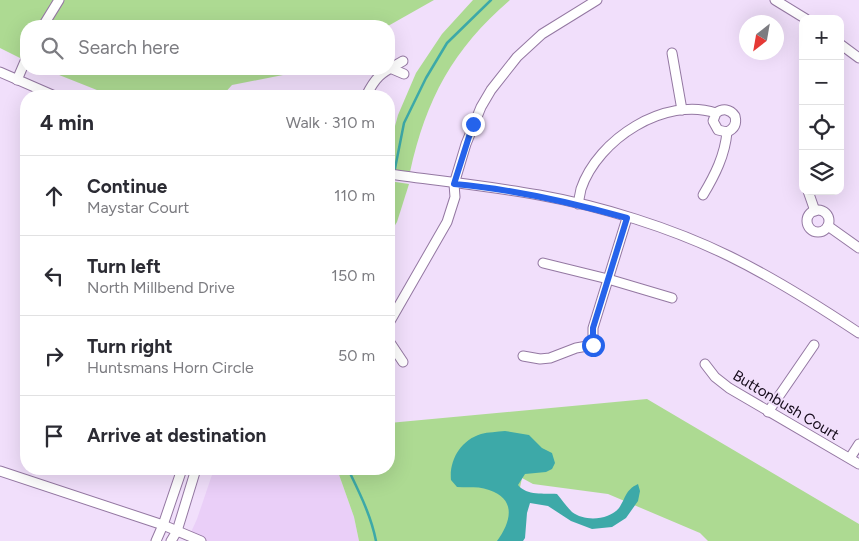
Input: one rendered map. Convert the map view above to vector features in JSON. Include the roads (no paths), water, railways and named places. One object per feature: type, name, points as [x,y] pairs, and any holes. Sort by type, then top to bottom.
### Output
[{"type":"street","points":[[47,20],[59,0]]},
{"type":"street","points":[[395,313],[447,222],[455,197],[454,184],[473,124],[486,99],[504,72],[542,34],[598,0]]},
{"type":"street","points":[[775,0],[799,15]]},
{"type":"street","points":[[844,47],[859,58]]},
{"type":"street","points":[[672,52],[682,110]]},
{"type":"street","points":[[395,65],[403,61]]},
{"type":"street","points":[[395,70],[404,74]]},
{"type":"street","points":[[0,72],[41,90]]},
{"type":"street","points":[[17,80],[20,73]]},
{"type":"street","points":[[368,90],[371,84],[380,75]]},
{"type":"street","points":[[578,204],[581,189],[592,168],[612,143],[625,132],[654,117],[682,110],[706,110],[716,113]]},
{"type":"street","points":[[727,110],[735,116],[736,125],[734,128],[727,132],[720,131],[715,127],[713,121],[716,113],[727,110]]},
{"type":"street","points":[[703,195],[716,173],[726,147],[727,132]]},
{"type":"street","points":[[395,175],[522,192],[578,204],[666,230],[729,256],[796,293],[859,333]]},
{"type":"street","points":[[809,195],[815,210]]},
{"type":"street","points":[[815,210],[821,210],[827,214],[828,226],[820,232],[810,229],[807,224],[808,217],[815,210]]},
{"type":"street","points":[[523,356],[540,359],[550,358],[576,348],[593,345],[593,328],[627,218]]},
{"type":"street","points":[[828,226],[859,248]]},
{"type":"street","points":[[543,263],[608,279],[672,298]]},
{"type":"street","points":[[768,412],[814,345]]},
{"type":"street","points":[[395,351],[403,362]]},
{"type":"street","name":"Buttonbush Court","points":[[705,364],[722,383],[768,412],[859,464]]},
{"type":"street","points":[[850,458],[859,444]]},
{"type":"street","points":[[0,470],[163,525],[201,541]]},
{"type":"street","points":[[156,541],[180,475]]},
{"type":"street","points":[[172,541],[177,531],[194,475]]},
{"type":"waterway","points":[[395,169],[404,123],[426,78],[447,43],[491,0]]},
{"type":"waterway","points":[[351,475],[368,513],[376,541]]}]
